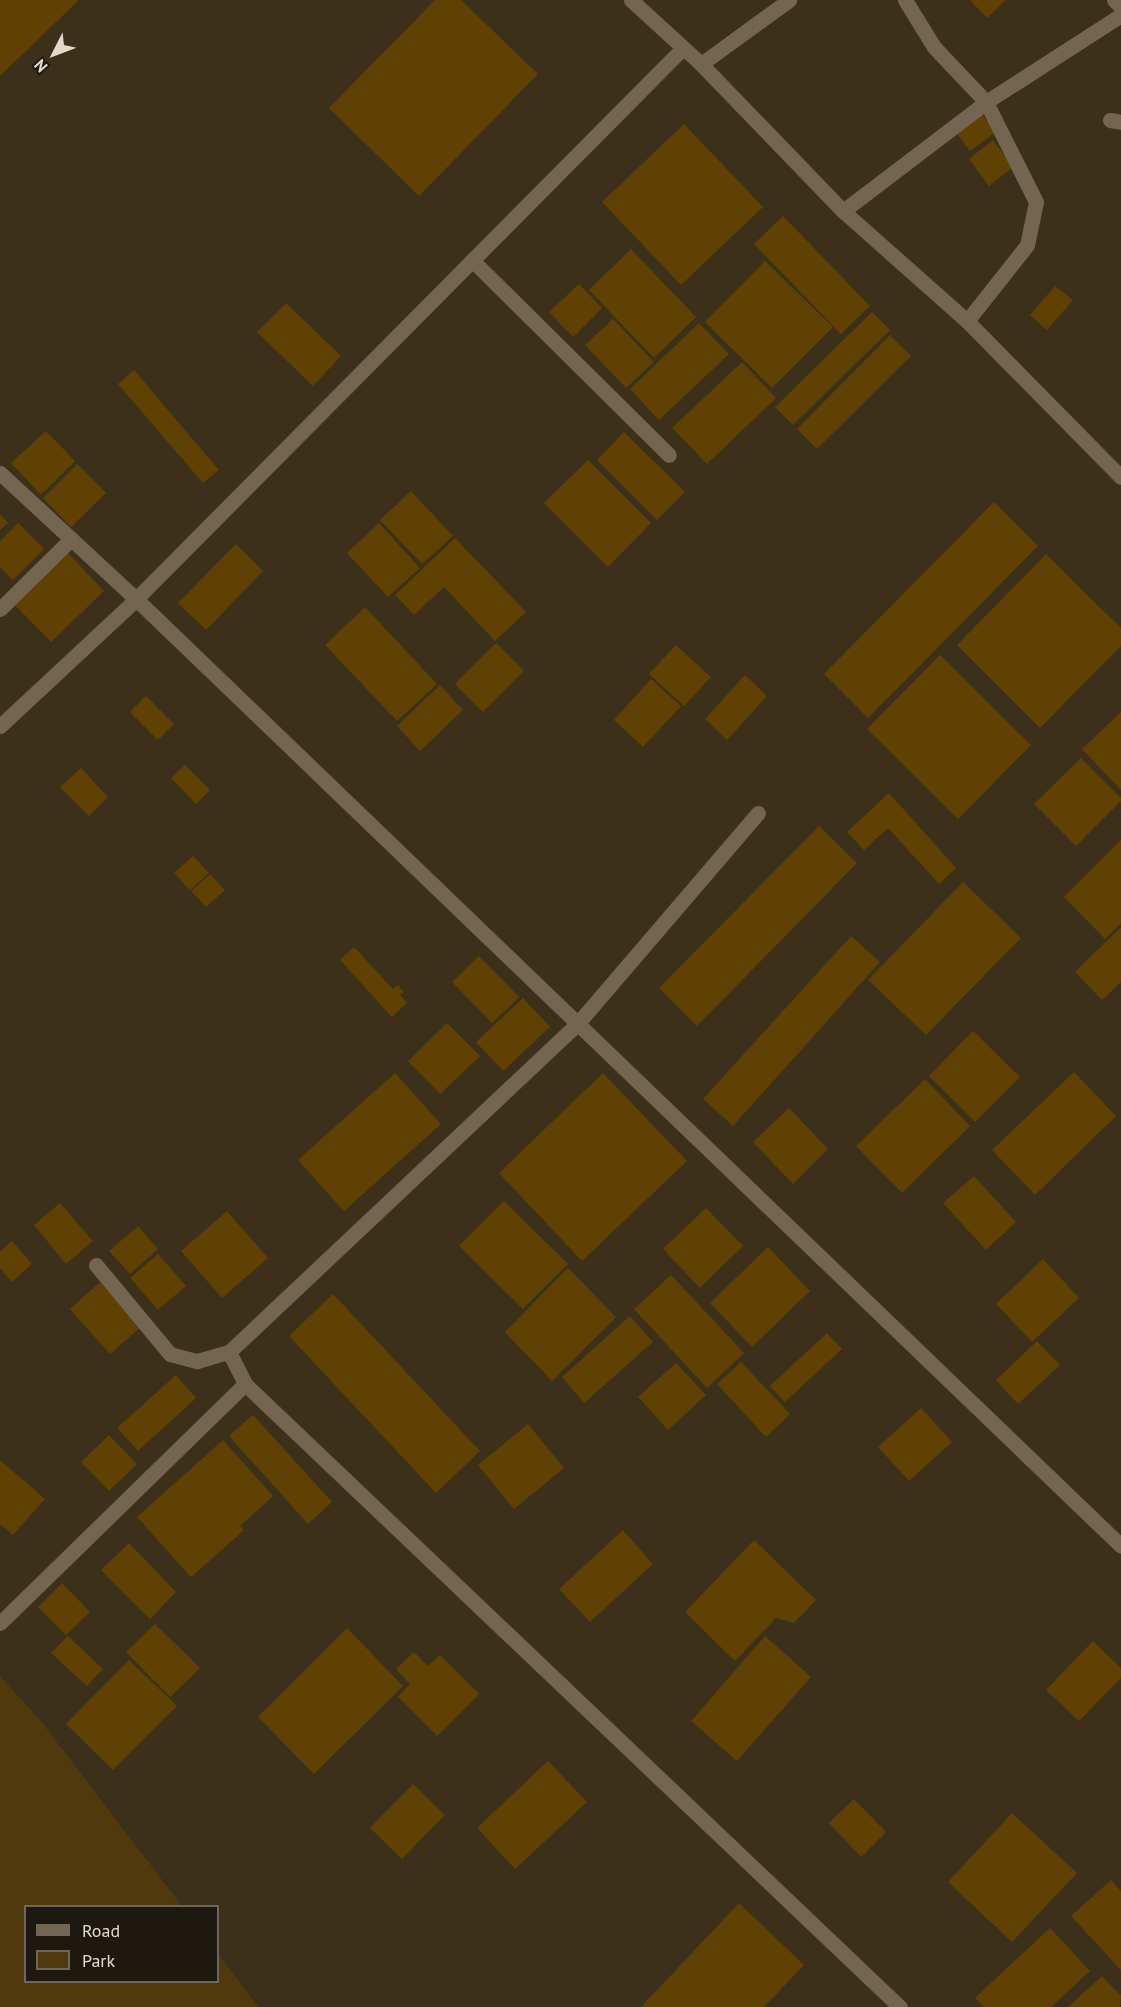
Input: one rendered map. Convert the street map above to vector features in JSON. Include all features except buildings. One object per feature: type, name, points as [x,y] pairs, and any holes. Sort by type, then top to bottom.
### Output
[{"type":"street","points":[[631,0],[701,64],[843,211],[967,321],[1121,477]]},
{"type":"street","points":[[701,64],[789,0]]},
{"type":"street","points":[[905,0],[934,47],[986,102],[1036,202],[1027,245],[967,321]]},
{"type":"street","points":[[1114,0],[1121,7]]},
{"type":"street","points":[[843,211],[986,102],[1121,15]]},
{"type":"street","points":[[0,726],[136,599],[683,48]]},
{"type":"street","points":[[472,260],[669,455]]},
{"type":"street","points":[[0,473],[136,599],[576,1025],[1121,1546]]},
{"type":"street","points":[[0,609],[70,539]]},
{"type":"street","points":[[96,1265],[170,1354],[197,1361],[229,1352],[576,1025],[758,813]]},
{"type":"street","points":[[229,1352],[245,1384],[900,2007]]},
{"type":"street","points":[[0,1623],[245,1384]]},
{"type":"green space","points":[[0,1676],[40,1720],[181,1905],[24,1905],[24,1983],[219,1983],[219,1955],[258,2007],[0,2007]]}]
